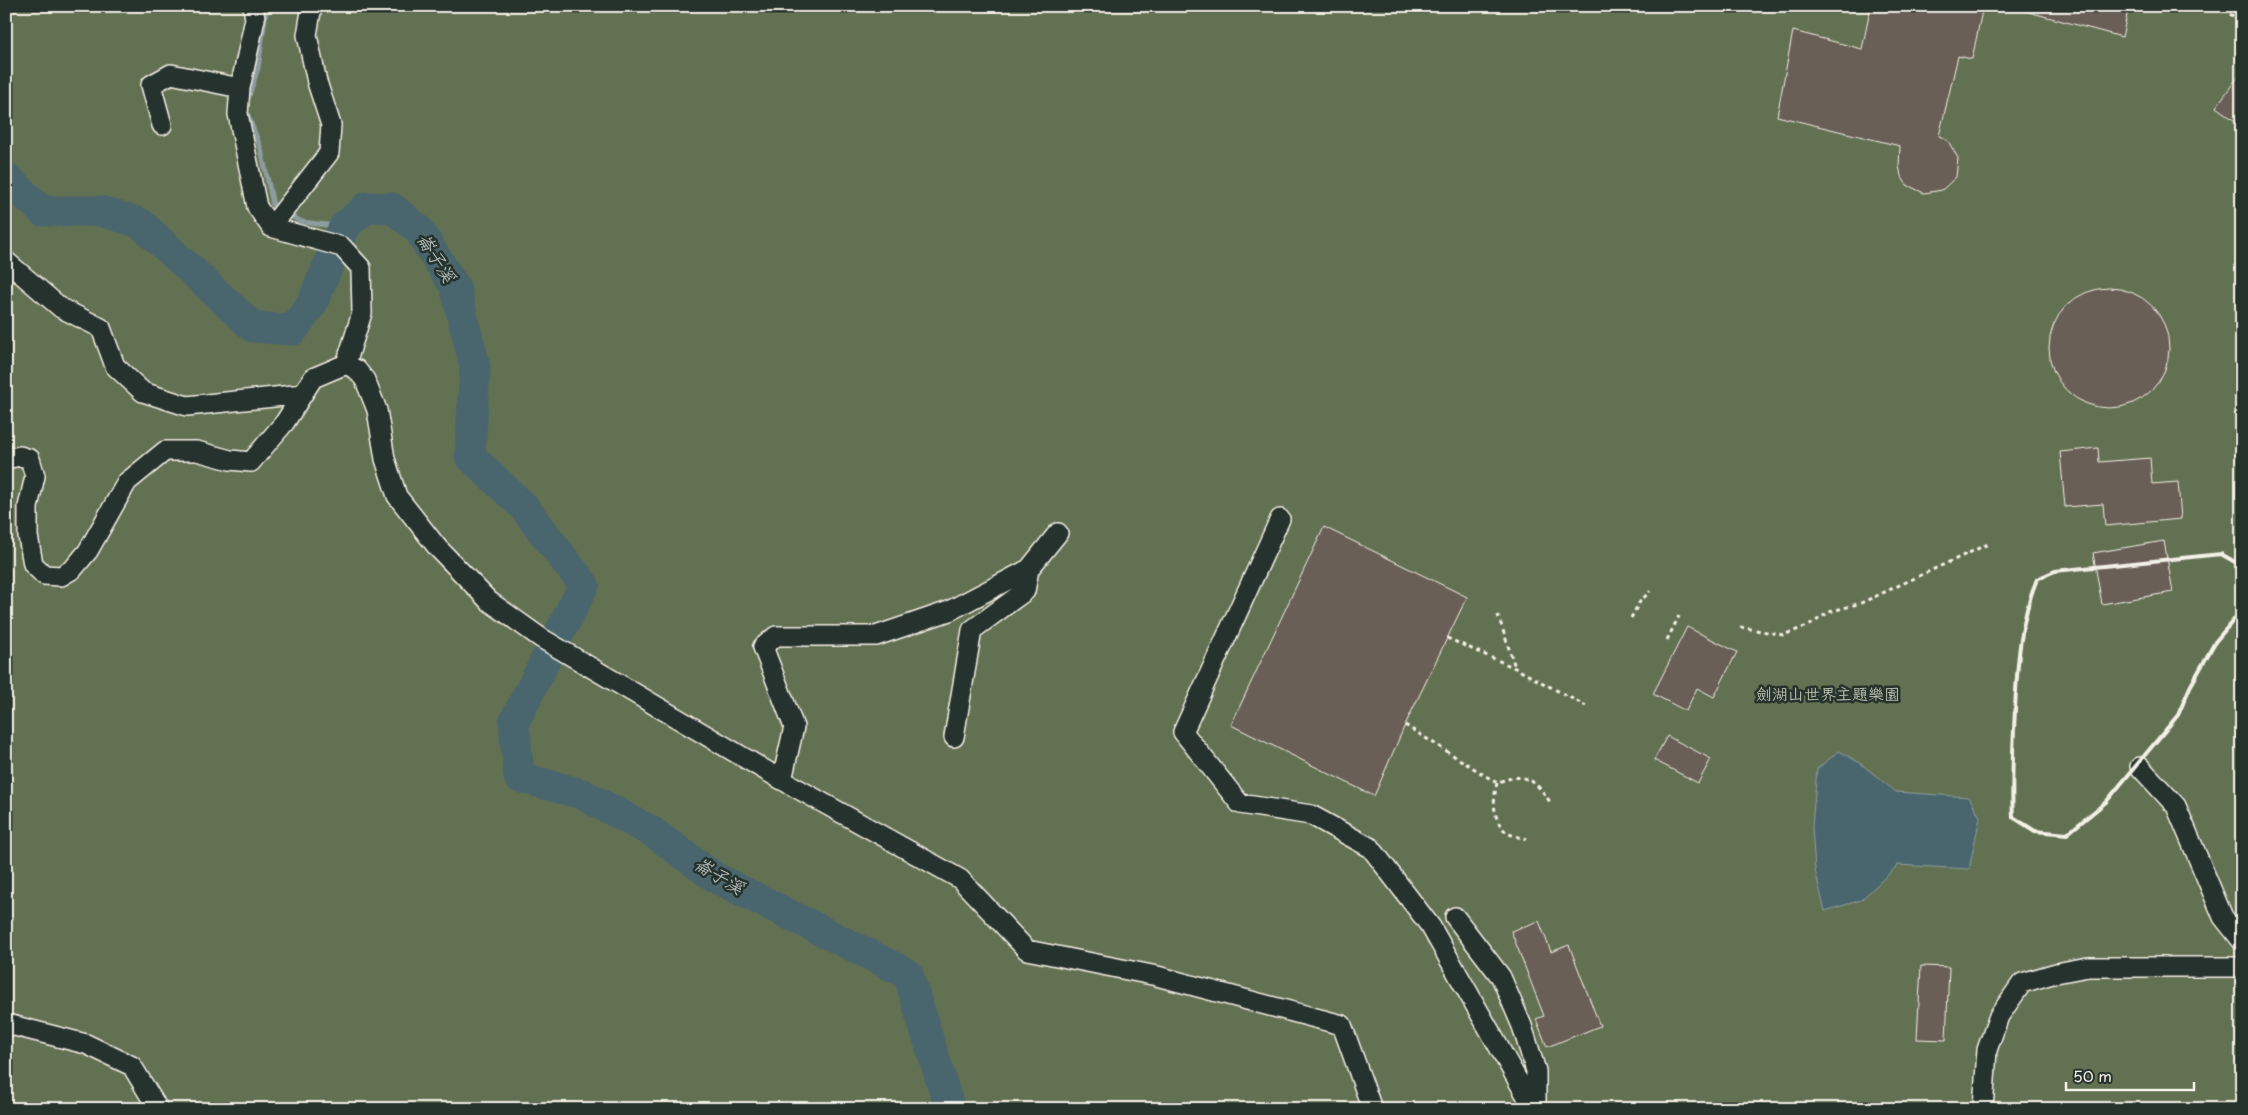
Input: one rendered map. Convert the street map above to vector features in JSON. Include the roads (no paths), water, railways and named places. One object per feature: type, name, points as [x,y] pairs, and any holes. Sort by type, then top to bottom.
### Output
[{"type":"lane","points":[[253,6],[255,19],[240,88],[238,114],[257,207],[271,227],[342,247],[361,268],[362,313],[346,364]]},
{"type":"lane","points":[[271,227],[329,153],[331,125],[317,82],[307,35],[312,6]]},
{"type":"lane","points":[[162,125],[151,86],[171,74],[240,88]]},
{"type":"lane","points":[[6,261],[61,308],[101,328],[116,366],[143,392],[187,406],[303,394]]},
{"type":"lane","points":[[6,460],[20,456],[30,459],[35,476],[28,508],[28,536],[33,564],[44,575],[61,576],[73,569],[88,551],[127,482],[165,451],[196,451],[230,460],[251,462],[285,422],[313,378],[346,364],[358,370],[365,380],[377,410],[385,459],[397,496],[437,547],[489,601],[541,638],[782,780],[960,879],[1027,950],[1157,976],[1342,1025],[1372,1109]]},
{"type":"lane","points":[[1280,519],[1183,732],[1240,804],[1311,815],[1371,848],[1431,927],[1535,1109]]},
{"type":"lane","points":[[782,780],[794,727],[762,648],[776,636],[876,636],[949,611],[1029,569],[1058,533]]},
{"type":"lane","points":[[954,736],[972,630],[1025,591],[1029,569]]},
{"type":"lane","points":[[2140,767],[2176,806],[2222,917],[2242,941]]},
{"type":"lane","points":[[1455,917],[1501,977],[1522,1026],[1536,1070],[1535,1109]]},
{"type":"lane","points":[[1983,1109],[1987,1050],[1999,1016],[2022,983],[2056,973],[2088,967],[2242,967]]},
{"type":"lane","points":[[8,1022],[86,1044],[132,1066],[158,1109]]},
{"type":"water","points":[[1839,751],[1860,763],[1896,792],[1969,797],[1980,817],[1969,869],[1898,865],[1861,900],[1825,911],[1815,870],[1812,827],[1817,769]]},
{"type":"waterway","points":[[265,6],[266,12],[258,68],[245,108],[261,149],[273,205],[280,210]]},
{"type":"waterway","name":"崙子溪","points":[[6,177],[42,211],[100,211],[140,223],[253,327],[293,330],[312,304],[344,227],[367,207],[392,208],[418,229],[455,287],[475,366],[470,456],[523,506],[584,585],[560,632]]},
{"type":"waterway","points":[[287,214],[302,222],[344,227]]},
{"type":"waterway","name":"崙子溪","points":[[547,657],[514,722],[519,777],[582,794],[654,833],[716,878],[908,974],[950,1109]]},
{"type":"railway","points":[[2242,566],[2221,554],[2055,571],[2037,579],[2023,627],[2018,660],[2012,764],[2013,817],[2035,831],[2067,834],[2106,802],[2178,715],[2190,687],[2215,642],[2242,610]]},
{"type":"park label","name":"劍湖山世界主題樂園","points":[[1828,694]]}]
